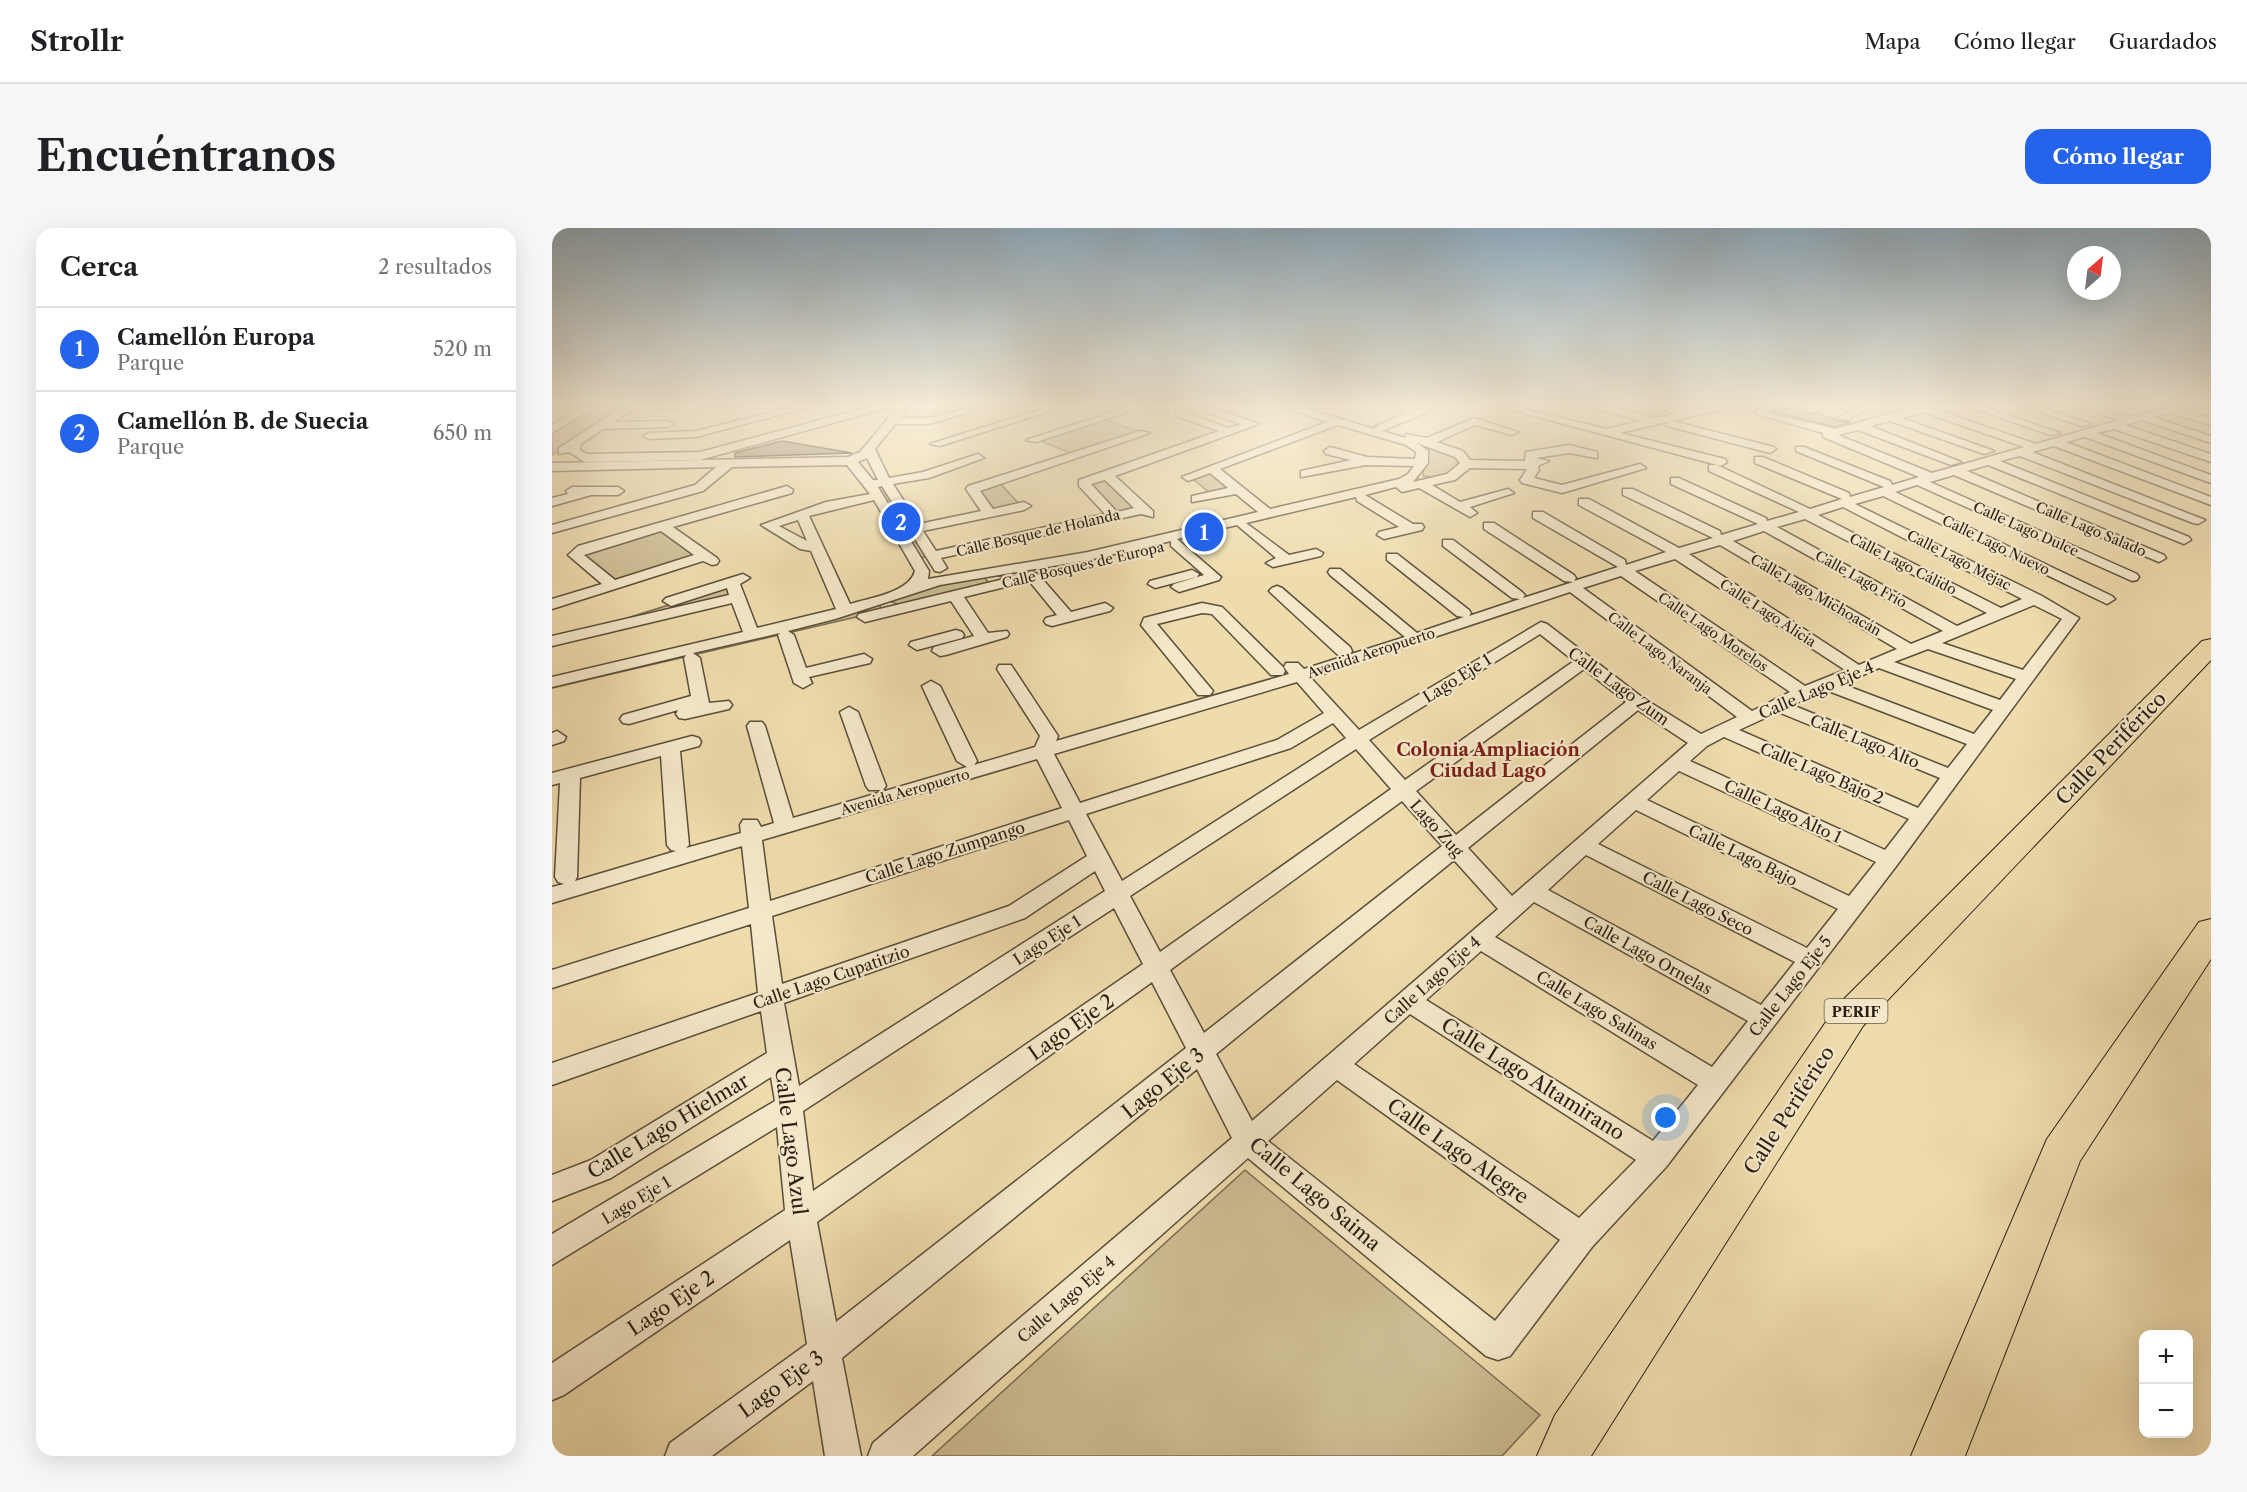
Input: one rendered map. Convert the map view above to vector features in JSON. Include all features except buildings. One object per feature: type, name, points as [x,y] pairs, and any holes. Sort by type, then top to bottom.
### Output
[{"type":"highway","name":"Calle Periférico","points":[[1564,1456],[1574,1434],[1850,1016],[2211,646]]},
{"type":"highway","points":[[1938,1456],[2062,1152],[2211,931]]},
{"type":"street","points":[[555,464],[625,461]]},
{"type":"street","points":[[723,461],[834,461]]},
{"type":"street","points":[[850,461],[857,466],[873,490],[922,571],[920,580],[887,600],[887,606],[906,608]]},
{"type":"street","points":[[875,461],[885,482],[941,569],[967,576],[994,579],[992,584],[982,589]]},
{"type":"street","points":[[949,461],[953,466]]},
{"type":"street","points":[[817,547],[805,546],[768,525],[873,490],[885,482],[925,475],[976,461]]},
{"type":"street","points":[[914,529],[989,513],[1065,461]]},
{"type":"street","points":[[1114,516],[1082,483],[1145,461]]},
{"type":"street","points":[[1232,461],[1184,476],[1203,498],[1238,490]]},
{"type":"street","points":[[1319,461],[1298,474],[1364,461]]},
{"type":"street","points":[[1375,461],[1422,463],[1462,512],[1499,499]]},
{"type":"street","points":[[1465,461],[1467,464],[1531,467],[1556,461]]},
{"type":"street","name":"Calle Lago Cálido","points":[[1704,461],[1717,465],[1998,613]]},
{"type":"street","name":"Calle Lago Mejac","points":[[1762,461],[1845,500],[2071,618]]},
{"type":"street","name":"Calle Lago Nuevo","points":[[1827,461],[2107,598]]},
{"type":"street","name":"Calle Lago Dulce","points":[[1889,461],[2132,577]]},
{"type":"street","name":"Calle Lago Salado","points":[[1942,461],[2159,558]]},
{"type":"street","name":"Avenida Aeropuerto","points":[[552,895],[783,821],[1289,671],[1344,651],[1718,537],[1925,478],[1973,461]]},
{"type":"street","points":[[2001,461],[2184,540]]},
{"type":"street","points":[[2060,461],[2198,520]]},
{"type":"street","points":[[2114,461],[2211,501]]},
{"type":"street","points":[[2167,461],[2211,479]]},
{"type":"street","points":[[614,586],[575,555],[583,549],[766,496],[788,487],[797,462]]},
{"type":"street","points":[[552,529],[699,488],[729,463]]},
{"type":"street","name":"Calle Bosques de Europa","points":[[1422,463],[1439,481],[1457,474],[1467,464]]},
{"type":"street","name":"Calle Bosques de Europa","points":[[552,691],[1362,498],[1422,463]]},
{"type":"street","name":"Calle Bosques de Europa","points":[[552,682],[752,635],[967,576],[1044,565],[1403,482],[1422,463]]},
{"type":"street","points":[[1531,467],[1527,481],[1560,489],[1642,466],[1657,473]]},
{"type":"street","points":[[1212,469],[1268,514]]},
{"type":"street","name":"Calle Bosque de Holanda","points":[[932,556],[1114,516],[1145,512],[1107,475]]},
{"type":"street","name":"Calle Lago Frío","points":[[1675,481],[1764,524],[1955,631]]},
{"type":"street","points":[[556,501],[576,488],[618,491]]},
{"type":"street","points":[[989,513],[972,489],[1016,496]]},
{"type":"street","points":[[556,501],[594,491]]},
{"type":"street","name":"Calle Lago Michoacán","points":[[1628,492],[1718,537],[1919,647],[2028,677]]},
{"type":"street","points":[[1362,498],[1410,525],[1375,529],[1385,537]]},
{"type":"street","name":"Calle Lago Alicia","points":[[1584,502],[1673,551],[1870,667],[2005,708]]},
{"type":"street","points":[[802,514],[845,611]]},
{"type":"street","name":"Calle Lago Morelos","points":[[1538,515],[1622,566],[1803,693]]},
{"type":"street","points":[[552,604],[709,558],[663,526]]},
{"type":"street","points":[[1243,526],[1278,559],[1317,550]]},
{"type":"street","name":"Calle Lago Naranja","points":[[1489,526],[1571,583],[1750,718]]},
{"type":"street","points":[[1155,584],[1179,587],[1210,574],[1176,543]]},
{"type":"street","points":[[1448,543],[1517,595]]},
{"type":"street","points":[[1392,557],[1454,619]]},
{"type":"street","points":[[1335,572],[1408,633]]},
{"type":"street","points":[[1033,576],[1060,616],[1107,605]]},
{"type":"street","points":[[608,629],[624,617],[737,580],[736,598],[752,635]]},
{"type":"street","name":"Avenida Aeropuerto","points":[[783,821],[876,786],[967,761],[1046,744],[1204,691],[1415,641],[1454,619],[1517,595],[1571,583]]},
{"type":"street","points":[[1277,591],[1344,651]]},
{"type":"street","points":[[955,595],[981,634]]},
{"type":"street","points":[[552,641],[736,598]]},
{"type":"street","name":"Calle Lago Eje 4","points":[[886,1456],[1409,1001],[1700,742],[1803,693],[2037,599]]},
{"type":"street","name":"Lago Zug","points":[[1204,691],[1149,625],[1150,621],[1210,608],[1217,610],[1289,671],[1358,739],[1511,909]]},
{"type":"street","name":"Calle Lago Eje 5","points":[[1498,1344],[1581,1236],[1656,1158],[1889,860],[2071,618]]},
{"type":"street","name":"Calle Lago Zum","points":[[1541,627],[1637,702],[1700,742]]},
{"type":"street","name":"Lago Eje 1","points":[[552,1251],[789,1106],[1358,739],[1541,627]]},
{"type":"street","points":[[934,648],[981,634],[1001,634]]},
{"type":"street","points":[[786,635],[797,682],[847,674],[864,659]]},
{"type":"street","points":[[692,658],[700,704]]},
{"type":"street","name":"Lago Eje 2","points":[[552,1383],[801,1216],[1158,966],[1584,661]]},
{"type":"street","name":"Calle Lago Saima","points":[[1005,669],[1046,744],[1073,810],[1158,966],[1248,1141],[1498,1344]]},
{"type":"street","points":[[1827,684],[1979,742]]},
{"type":"street","points":[[931,686],[967,761]]},
{"type":"street","name":"Lago Eje 3","points":[[683,1456],[823,1353],[1201,1053],[1637,702]]},
{"type":"street","points":[[629,719],[653,723],[700,704],[723,705]]},
{"type":"street","name":"Calle Lago Alto","points":[[1777,705],[1952,776]]},
{"type":"street","points":[[849,712],[876,786]]},
{"type":"street","name":"Calle Lago Zumpango","points":[[552,979],[1284,744],[1334,715]]},
{"type":"street","points":[[756,726],[783,821]]},
{"type":"street","name":"Calle Lago Bajo 2","points":[[1723,730],[1922,817]]},
{"type":"street","points":[[559,879],[561,777],[692,742]]},
{"type":"street","points":[[670,748],[678,845]]},
{"type":"street","name":"Calle Lago Alto 1","points":[[1678,763],[1889,860]]},
{"type":"street","name":"Calle Lago Bajo","points":[[1635,802],[1852,907]]},
{"type":"street","name":"Avenida Aeropuerto","points":[[559,879],[678,845],[751,831]]},
{"type":"street","name":"Calle Lago Azul","points":[[751,831],[771,998],[789,1106],[801,1216],[823,1353],[843,1456]]},
{"type":"street","name":"Calle Lago Seco","points":[[1585,846],[1810,960]]},
{"type":"street","name":"Calle Lago Cupatitzio","points":[[552,1074],[1017,912],[1100,858]]},
{"type":"street","name":"Calle Lago Ornelas","points":[[1532,891],[1765,1019]]},
{"type":"street","name":"Calle Lago Salinas","points":[[1478,938],[1715,1082]]},
{"type":"street","name":"Calle Lago Altamirano","points":[[1409,1001],[1656,1158]]},
{"type":"street","name":"Calle Lago Hielmar","points":[[552,1188],[601,1169],[781,1058]]},
{"type":"street","name":"Calle Lago Alegre","points":[[1336,1065],[1581,1236]]},
{"type":"shaded area","points":[[1424,461],[1459,461],[1461,464],[1459,469],[1440,478],[1423,476]]},
{"type":"shaded area","points":[[1211,471],[1233,490],[1212,495],[1193,479]]},
{"type":"shaded area","points":[[1106,477],[1139,510],[1118,514],[1089,482]]},
{"type":"shaded area","points":[[1416,477],[1422,481],[997,583],[1002,577],[993,575],[1083,559]]},
{"type":"shaded area","points":[[999,482],[1020,505],[993,510],[975,489]]},
{"type":"shaded area","points":[[882,484],[927,556],[919,559],[876,486]]},
{"type":"shaded area","points":[[660,530],[699,555],[616,582],[579,553]]},
{"type":"shaded area","points":[[984,577],[989,583],[900,605],[892,602],[922,587]]},
{"type":"shaded area","points":[[729,586],[733,600],[624,619]]},
{"type":"shaded area","points":[[878,602],[881,608],[886,610],[552,688],[552,684]]},
{"type":"shaded area","points":[[1245,1170],[1540,1415],[1502,1456],[932,1456]]},
{"type":"place","name":"Camellón B. de Suecia","points":[[901,522]]},
{"type":"place","name":"Camellón Europa","points":[[1204,532]]},
{"type":"district","name":"Colonia Ampliación Ciudad Lago","points":[[1488,760]]}]
